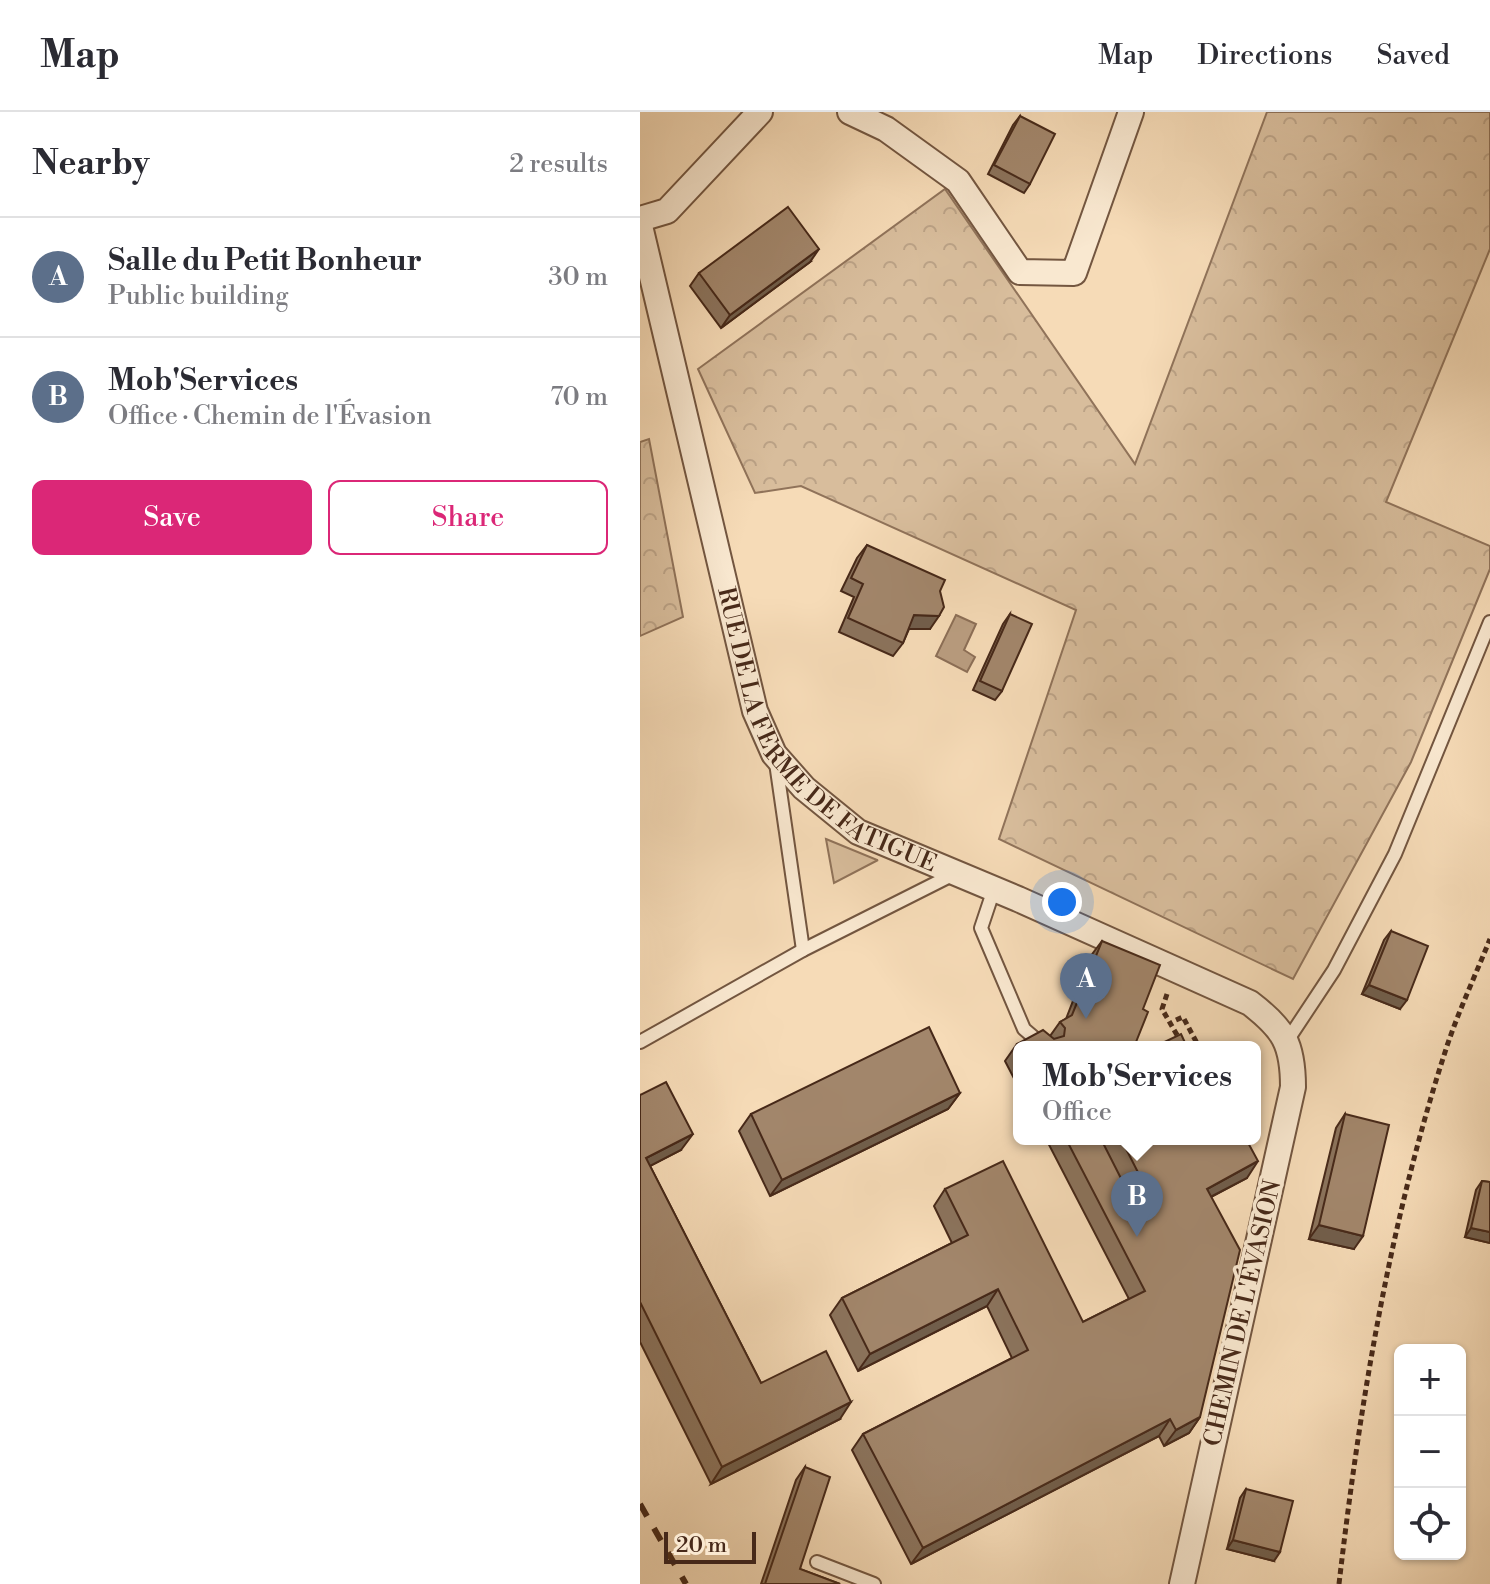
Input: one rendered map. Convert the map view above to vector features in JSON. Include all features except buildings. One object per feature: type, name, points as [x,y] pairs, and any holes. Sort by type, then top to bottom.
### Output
[{"type":"street","points":[[640,219],[667,211],[760,112]]},
{"type":"street","points":[[850,112],[886,129],[958,181],[1020,272],[1074,273],[1131,112]]},
{"type":"street","name":"RUE DE LA FERME DE FATIGUE","points":[[640,226],[755,711],[774,754],[804,788],[858,832],[1018,899],[1250,1003],[1271,1019]]},
{"type":"street","name":"CHEMIN DE L'ÉVASION","points":[[1182,1584],[1293,1087],[1293,1064],[1287,1041],[1271,1019]]},
{"type":"lane","points":[[1287,1041],[1334,970],[1395,854],[1490,622]]},
{"type":"lane","points":[[774,754],[803,950]]},
{"type":"lane","points":[[640,1042],[803,950],[956,873]]},
{"type":"lane","points":[[994,889],[981,928],[1024,1029],[1038,1041]]},
{"type":"lane","points":[[817,1562],[874,1584]]},
{"type":"path","points":[[1339,1584],[1355,1446],[1406,1184],[1447,1044],[1490,939]]},
{"type":"path","points":[[1164,1000],[1162,1009],[1181,1041]]},
{"type":"path","points":[[1176,1020],[1183,1017],[1196,1041]]},
{"type":"green space","points":[[1267,112],[1490,112],[1490,249],[1386,502],[1490,546],[1490,569],[1411,762],[1293,979],[999,839],[1076,610],[801,486],[755,493],[698,369],[945,189],[1135,464]]},
{"type":"green space","points":[[649,439],[683,617],[640,636],[640,442]]},
{"type":"green space","points":[[826,839],[877,860],[878,860],[834,883]]},
{"type":"shaded area","points":[[956,615],[976,624],[964,650],[975,657],[967,672],[936,656]]},
{"type":"railway","points":[[640,1504],[686,1584]]},
{"type":"place","name":"Salle du Petit Bonheur","points":[[1086,1019]]},
{"type":"place","name":"Mob'Services","points":[[1137,1237]]}]
